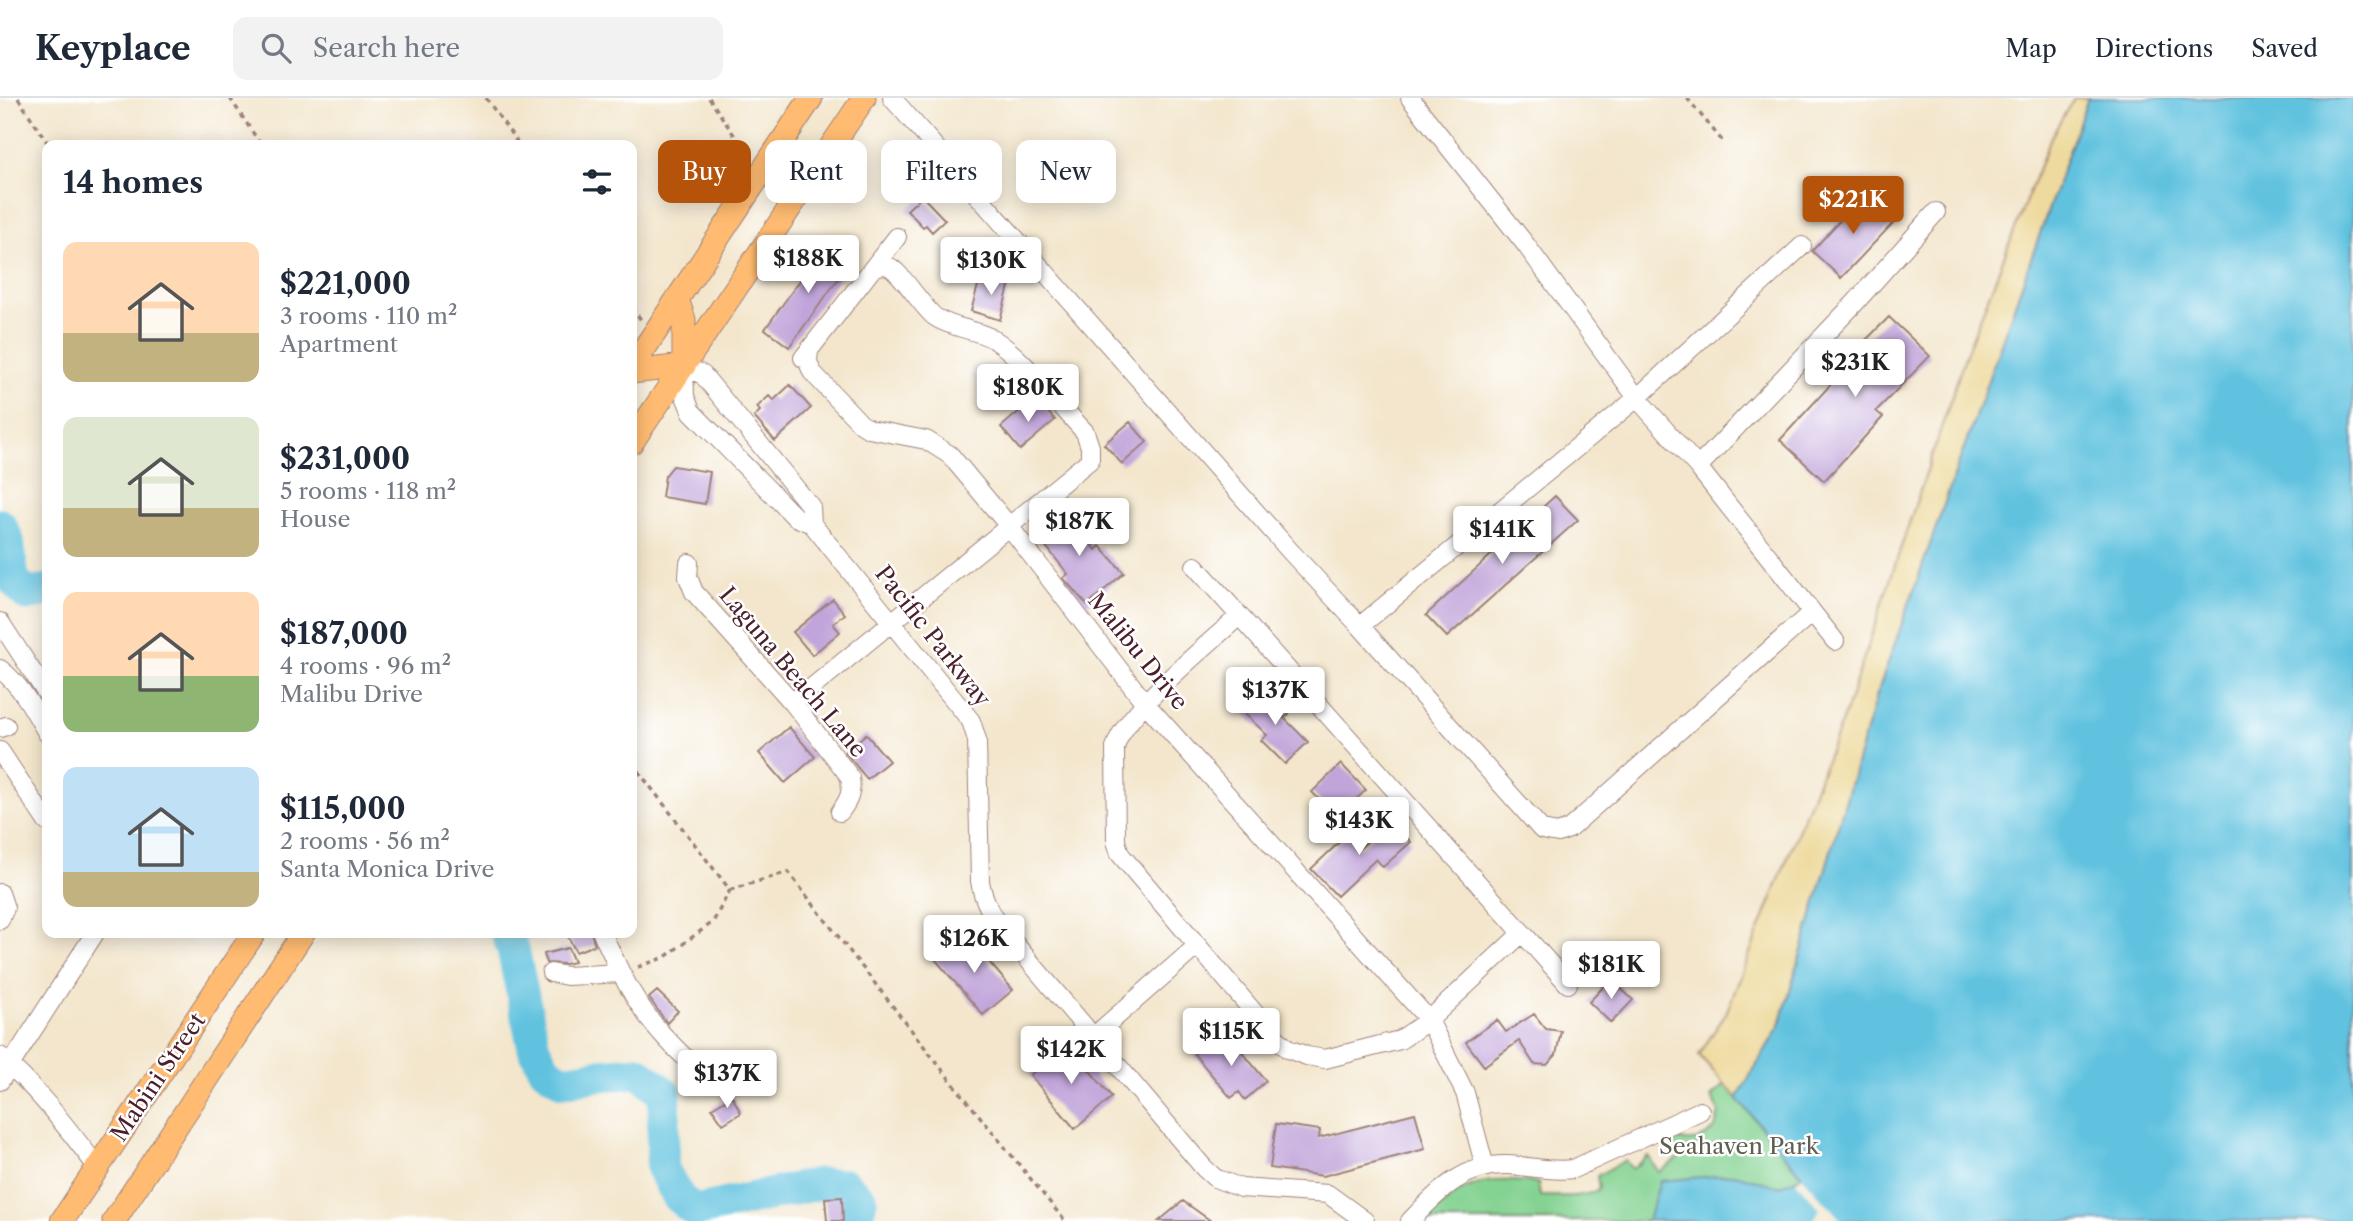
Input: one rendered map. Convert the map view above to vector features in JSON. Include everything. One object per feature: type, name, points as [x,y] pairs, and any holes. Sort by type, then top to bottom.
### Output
[{"type":"main road","points":[[637,362],[811,98]]},
{"type":"main road","points":[[637,435],[864,98]]},
{"type":"main road","points":[[677,299],[684,320],[684,366]]},
{"type":"main road","points":[[637,370],[684,366]]},
{"type":"main road","name":"Mabini Street","points":[[62,1221],[251,938]]},
{"type":"main road","name":"Mabini Street","points":[[114,1221],[300,938]]},
{"type":"street","points":[[892,98],[1290,551],[1542,830],[1558,834],[1569,828],[1811,613]]},
{"type":"street","points":[[1410,98],[1526,245],[1637,398],[1698,467],[1835,640]]},
{"type":"street","points":[[1698,467],[1854,304],[1936,212]]},
{"type":"street","points":[[797,366],[897,237]]},
{"type":"street","points":[[1360,626],[1637,398],[1801,246]]},
{"type":"street","points":[[793,703],[1090,460],[1090,447],[1085,432],[1017,358],[995,340],[934,316],[890,266],[873,268]]},
{"type":"street","name":"Malibu Drive","points":[[809,350],[808,362],[812,372],[861,425],[926,440],[950,455],[1009,526],[1145,703],[1429,1020],[1465,1093],[1485,1167]]},
{"type":"street","name":"Pacific Parkway","points":[[812,524],[811,507],[743,423],[703,374],[684,366],[685,396],[691,411],[795,517],[812,524],[964,711],[975,730],[979,881],[983,897],[1004,931],[1215,1178],[1241,1188],[1328,1194],[1365,1221]]},
{"type":"street","points":[[722,441],[743,423]]},
{"type":"street","name":"Laguna Beach Lane","points":[[689,563],[688,577],[694,592],[793,703],[850,776],[852,791],[840,812]]},
{"type":"street","points":[[1195,566],[1568,984]]},
{"type":"street","points":[[1239,616],[1145,703],[1117,738],[1116,841],[1119,854],[1274,1036],[1287,1049],[1325,1059],[1400,1040],[1429,1020],[1522,933]]},
{"type":"street","points":[[0,622],[42,686]]},
{"type":"street","points":[[0,669],[27,699],[42,724]]},
{"type":"street","points":[[0,751],[42,814]]},
{"type":"street","points":[[0,894],[5,908],[0,920]]},
{"type":"street","points":[[0,1081],[5,1061],[91,938]]},
{"type":"street","points":[[604,938],[646,1016],[705,1076]]},
{"type":"street","points":[[1094,1037],[1197,946]]},
{"type":"street","points":[[551,972],[567,976],[621,973]]},
{"type":"street","points":[[5,1061],[53,1109],[98,1168]]},
{"type":"street","points":[[1410,1221],[1441,1189],[1463,1175],[1485,1167],[1507,1165],[1554,1171],[1573,1169],[1700,1111]]},
{"type":"path","points":[[18,98],[46,140]]},
{"type":"path","points":[[230,98],[258,140]]},
{"type":"path","points":[[486,98],[515,140]]},
{"type":"path","points":[[709,98],[761,174]]},
{"type":"path","points":[[1687,98],[1724,143]]},
{"type":"path","points":[[637,770],[730,890]]},
{"type":"path","points":[[621,973],[665,957],[712,922],[730,890],[788,872],[951,1081],[1065,1221]]},
{"type":"green space","name":"Seahaven Park","points":[[1725,1084],[1802,1176],[1780,1187],[1735,1174],[1649,1221],[1429,1221],[1453,1196],[1477,1184],[1490,1181],[1538,1183],[1540,1196],[1571,1196],[1599,1189],[1597,1176],[1625,1160],[1632,1169],[1648,1156],[1659,1172],[1680,1157],[1663,1136],[1669,1132],[1681,1140],[1692,1141],[1715,1129],[1719,1112],[1711,1097]]},
{"type":"sand","points":[[2074,98],[2088,98],[1876,697],[1780,1025],[1737,1098],[1699,1055],[1727,1011],[1847,708],[1966,354],[2051,137]]},
{"type":"water","points":[[2088,98],[2353,98],[2353,1221],[1648,1221],[1660,1181],[1735,1174],[1780,1187],[1802,1176],[1737,1098],[1780,1025],[1876,697]]},
{"type":"pier","points":[[1802,1176],[1842,1221],[1813,1221],[1820,1209],[1796,1181]]},
{"type":"building","points":[[1865,193],[1895,221],[1841,278],[1812,251]]},
{"type":"building","points":[[914,203],[929,203],[945,220],[932,232],[926,225],[923,227],[907,210]]},
{"type":"building","points":[[826,244],[851,261],[789,347],[765,329]]},
{"type":"building","points":[[981,274],[1010,283],[1000,320],[971,311]]},
{"type":"building","points":[[1889,317],[1930,356],[1876,411],[1883,417],[1824,481],[1780,440],[1843,371],[1839,367]]},
{"type":"building","points":[[790,385],[811,408],[775,441],[754,417],[760,411],[757,407],[769,396],[774,400]]},
{"type":"building","points":[[1035,398],[1055,420],[1020,450],[1001,427]]},
{"type":"building","points":[[1130,422],[1147,442],[1122,464],[1104,444]]},
{"type":"building","points":[[673,466],[710,472],[705,504],[662,497],[665,476]]},
{"type":"building","points":[[1555,496],[1578,520],[1447,637],[1426,615]]},
{"type":"building","points":[[1064,510],[1096,550],[1100,546],[1124,573],[1087,605],[1063,578],[1068,574],[1036,534]]},
{"type":"building","points":[[833,599],[845,614],[833,624],[840,632],[812,655],[793,632]]},
{"type":"building","points":[[1264,689],[1289,714],[1284,718],[1308,742],[1285,764],[1261,740],[1267,735],[1242,711]]},
{"type":"building","points":[[789,727],[815,757],[785,783],[759,753]]},
{"type":"building","points":[[866,734],[889,761],[867,779],[845,752]]},
{"type":"building","points":[[1341,764],[1366,790],[1336,818],[1312,792]]},
{"type":"building","points":[[1391,820],[1411,842],[1383,867],[1376,859],[1337,896],[1311,869],[1347,835],[1360,848]]},
{"type":"building","points":[[965,934],[1013,990],[983,1015],[935,959]]},
{"type":"building","points":[[569,938],[593,938],[595,945],[576,952]]},
{"type":"building","points":[[568,948],[574,962],[546,963],[544,954]]},
{"type":"building","points":[[1611,979],[1633,1000],[1611,1023],[1589,1002]]},
{"type":"building","points":[[657,991],[678,1011],[667,1023],[649,998]]},
{"type":"building","points":[[1534,1014],[1546,1029],[1561,1031],[1556,1055],[1547,1065],[1534,1064],[1519,1041],[1484,1066],[1466,1042],[1497,1020],[1506,1032]]},
{"type":"building","points":[[1230,1037],[1266,1081],[1245,1100],[1239,1092],[1231,1098],[1194,1054],[1213,1039],[1219,1046]]},
{"type":"building","points":[[1067,1044],[1112,1097],[1075,1129],[1030,1075]]},
{"type":"building","points":[[732,1096],[741,1113],[723,1124],[712,1108]]},
{"type":"building","points":[[1415,1113],[1425,1149],[1323,1176],[1270,1168],[1276,1124],[1320,1130],[1319,1138]]},
{"type":"building","points":[[842,1197],[843,1221],[827,1221],[825,1198]]},
{"type":"building","points":[[1183,1201],[1211,1221],[1159,1221]]},
{"type":"waterway","points":[[0,525],[8,541],[13,579],[27,595],[42,591]]},
{"type":"waterway","points":[[509,938],[534,1048],[545,1069],[563,1081],[638,1072],[665,1093],[662,1168],[679,1198],[695,1211],[818,1184],[845,1185],[861,1200],[856,1221]]}]
